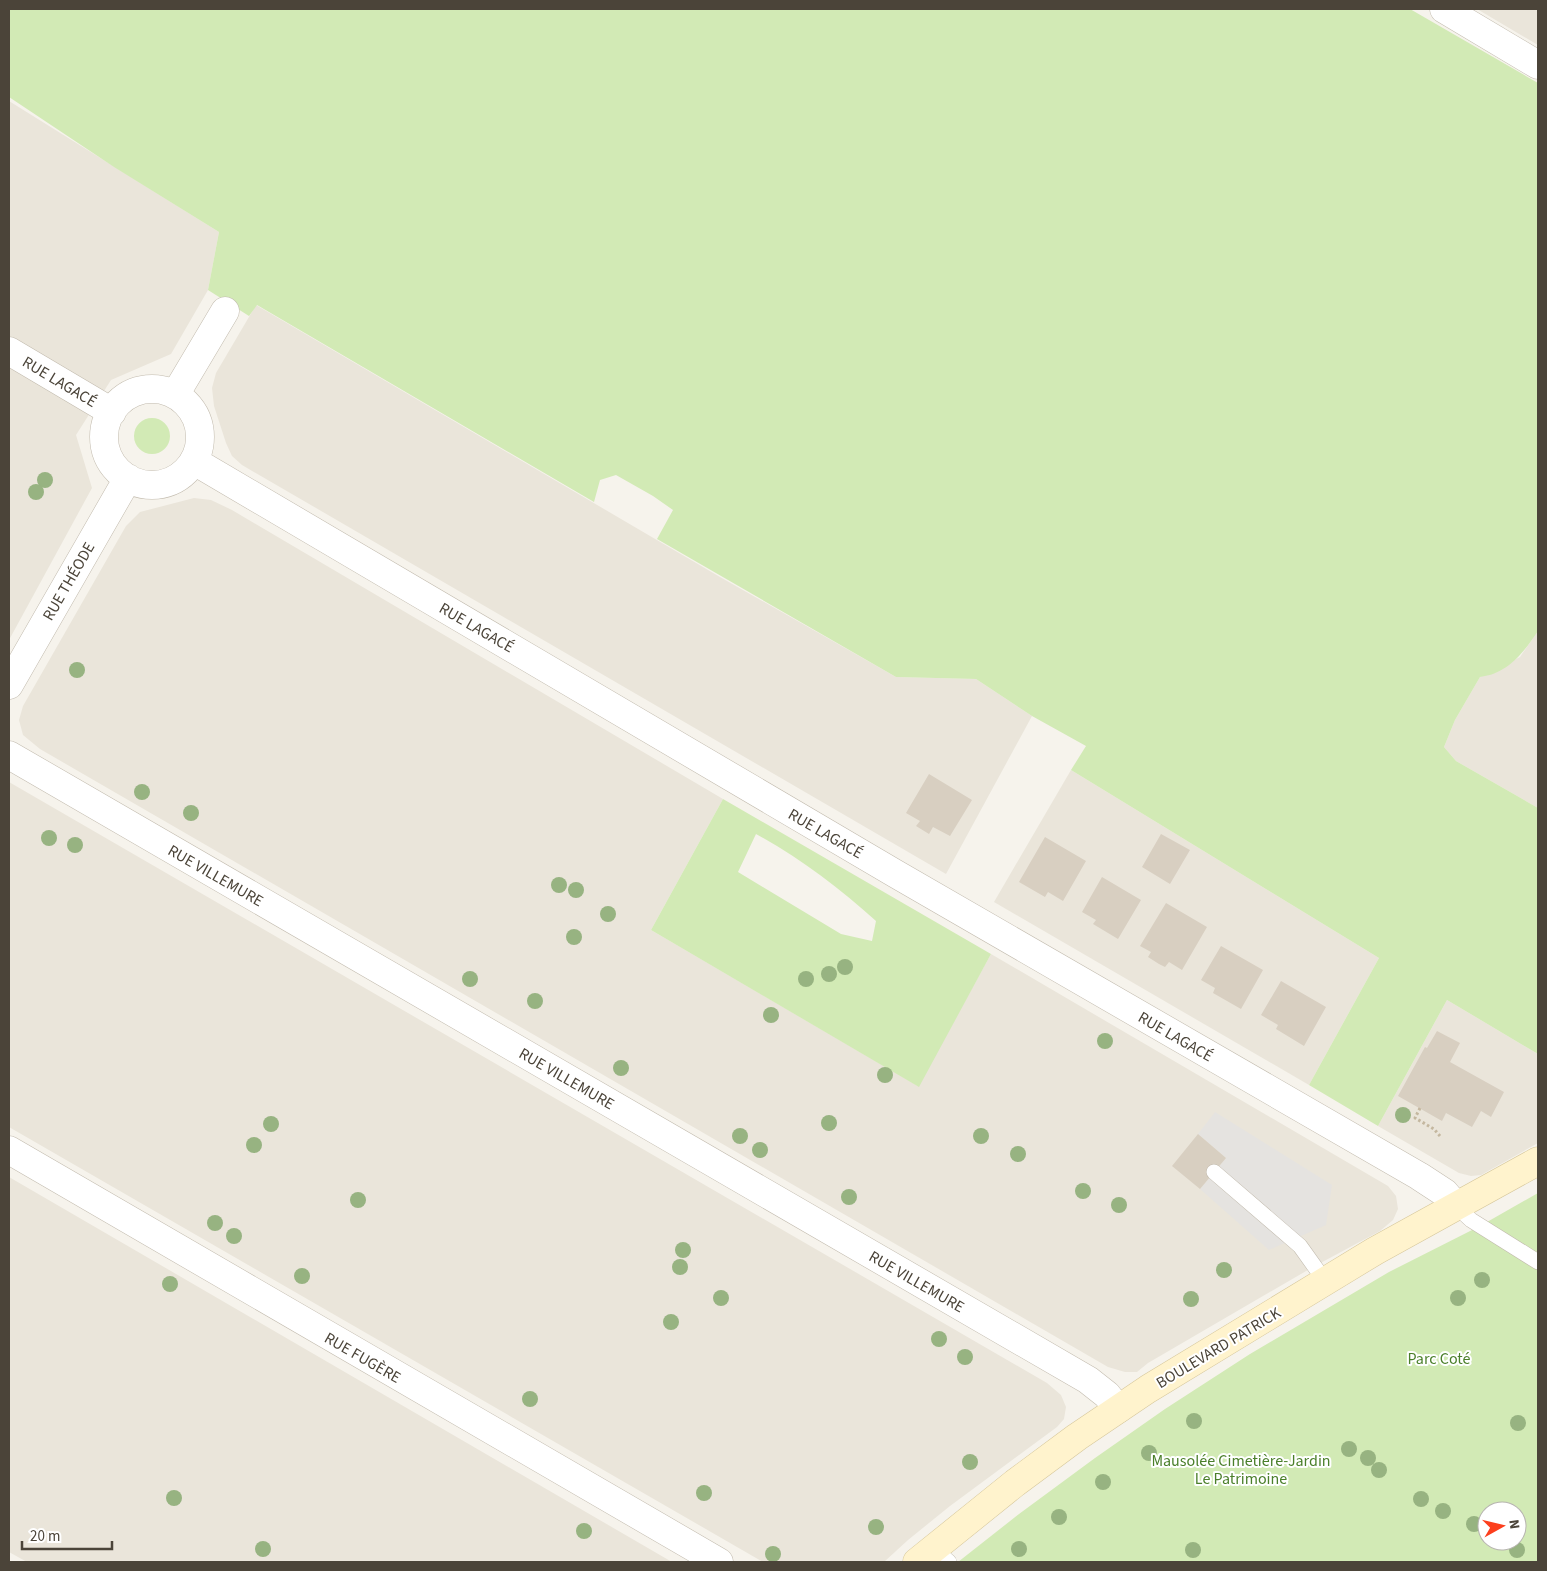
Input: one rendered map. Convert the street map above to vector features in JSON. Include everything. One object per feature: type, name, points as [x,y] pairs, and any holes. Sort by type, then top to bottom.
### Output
[{"type":"street","points":[[1444,9],[1538,65]]},
{"type":"street","points":[[176,395],[225,311]]},
{"type":"street","name":"RUE LAGACÉ","points":[[9,351],[112,412]]},
{"type":"street","points":[[160,389],[176,395],[187,404],[196,417],[200,432],[200,447],[194,461],[184,473],[172,481],[157,485],[142,484],[128,478],[116,467],[107,453],[105,437],[107,420],[116,406],[128,396],[143,390],[160,389]]},
{"type":"street","name":"RUE LAGACÉ","points":[[194,461],[879,864],[1419,1176],[1445,1193],[1456,1206]]},
{"type":"street","name":"RUE THÉODE","points":[[9,685],[128,478]]},
{"type":"street","name":"RUE VILLEMURE","points":[[9,755],[1088,1380],[1108,1395],[1118,1408]]},
{"type":"street","name":"RUE FUGÈRE","points":[[9,1150],[719,1562]]},
{"type":"street","name":"BOULEVARD PATRICK","points":[[933,1558],[1015,1483],[1118,1408],[1406,1233],[1538,1161]]},
{"type":"lane","points":[[1214,1172],[1300,1246],[1325,1281]]},
{"type":"lane","points":[[1456,1206],[1471,1220],[1538,1262]]},
{"type":"path","points":[[1420,1108],[1415,1118],[1434,1129],[1440,1136]]},
{"type":"shaded area","points":[[1477,9],[1538,9],[1538,45]]},
{"type":"shaded area","points":[[9,101],[219,232],[208,290],[171,354],[111,380],[76,435],[92,488],[9,640]]},
{"type":"shaded area","points":[[256,305],[720,577],[896,677],[976,679],[1032,716],[946,874],[242,465],[232,456],[226,443],[214,406],[212,388],[216,373]]},
{"type":"shaded area","points":[[194,498],[211,500],[232,510],[723,799],[651,930],[918,1086],[991,954],[1388,1186],[1396,1196],[1398,1209],[1393,1220],[1380,1231],[1313,1267],[1148,1363],[1137,1372],[1125,1372],[1108,1367],[40,749],[23,735],[19,720],[23,706],[126,526],[140,512]]},
{"type":"shaded area","points":[[1538,631],[1538,808],[1456,761],[1444,747],[1455,720],[1480,677],[1520,657]]},
{"type":"shaded area","points":[[1071,770],[1379,958],[1309,1085],[994,902]]},
{"type":"shaded area","points":[[9,782],[1047,1383],[1061,1395],[1066,1407],[1064,1419],[1057,1427],[950,1506],[884,1562],[763,1562],[9,1127]]},
{"type":"shaded area","points":[[1447,1000],[1538,1054],[1538,1143],[1481,1175],[1471,1176],[1459,1173],[1378,1126]]},
{"type":"shaded area","points":[[1215,1112],[1332,1185],[1326,1225],[1269,1250],[1200,1189],[1226,1158],[1198,1134]]},
{"type":"shaded area","points":[[9,1177],[672,1562],[27,1562],[9,1552]]},
{"type":"green space","points":[[9,9],[1410,9],[1538,83],[1538,631],[1521,654],[1507,667],[1499,672],[1480,677],[1455,720],[1444,747],[1456,761],[1538,808],[1538,1054],[1447,1000],[1378,1126],[1309,1085],[1379,958],[1071,770],[1086,746],[1032,716],[976,679],[896,677],[657,539],[673,510],[616,475],[600,480],[594,502],[257,305],[249,316],[208,290],[219,232],[114,167],[9,97]]},
{"type":"green space","points":[[152,418],[164,424],[170,436],[164,448],[152,454],[140,448],[134,436],[140,424]]},
{"type":"green space","points":[[723,799],[991,954],[919,1087],[651,930]],"holes":[[[756,834],[819,874],[876,921],[872,941],[841,934],[738,872]]]},
{"type":"green space","points":[[1538,1193],[1538,1562],[958,1562],[1019,1514],[1165,1409],[1250,1354],[1389,1272],[1480,1226]]},
{"type":"building","points":[[929,774],[972,800],[950,836],[933,827],[929,834],[916,826],[920,821],[906,813]]},
{"type":"building","points":[[1161,834],[1190,850],[1170,884],[1142,867]]},
{"type":"building","points":[[1045,837],[1086,861],[1063,901],[1048,892],[1045,897],[1019,882]]},
{"type":"building","points":[[1102,877],[1141,900],[1118,939],[1093,924],[1096,920],[1082,912]]},
{"type":"building","points":[[1166,903],[1207,927],[1182,970],[1169,962],[1165,967],[1159,964],[1148,957],[1151,952],[1140,946]]},
{"type":"building","points":[[1221,946],[1263,970],[1241,1009],[1213,993],[1215,988],[1201,980]]},
{"type":"building","points":[[1281,981],[1326,1007],[1304,1046],[1276,1029],[1278,1025],[1261,1015]]},
{"type":"building","points":[[1437,1031],[1460,1043],[1450,1062],[1504,1092],[1491,1117],[1481,1111],[1472,1127],[1446,1113],[1442,1121],[1398,1096],[1425,1047],[1427,1048]]},
{"type":"building","points":[[1198,1134],[1226,1158],[1200,1189],[1172,1166]]},
{"type":"park label","name":"Parc Coté","points":[[1439,1358]]},
{"type":"park label","name":"Mausolée Cimetière-Jardin Le Patrimoine","points":[[1241,1469]]}]
